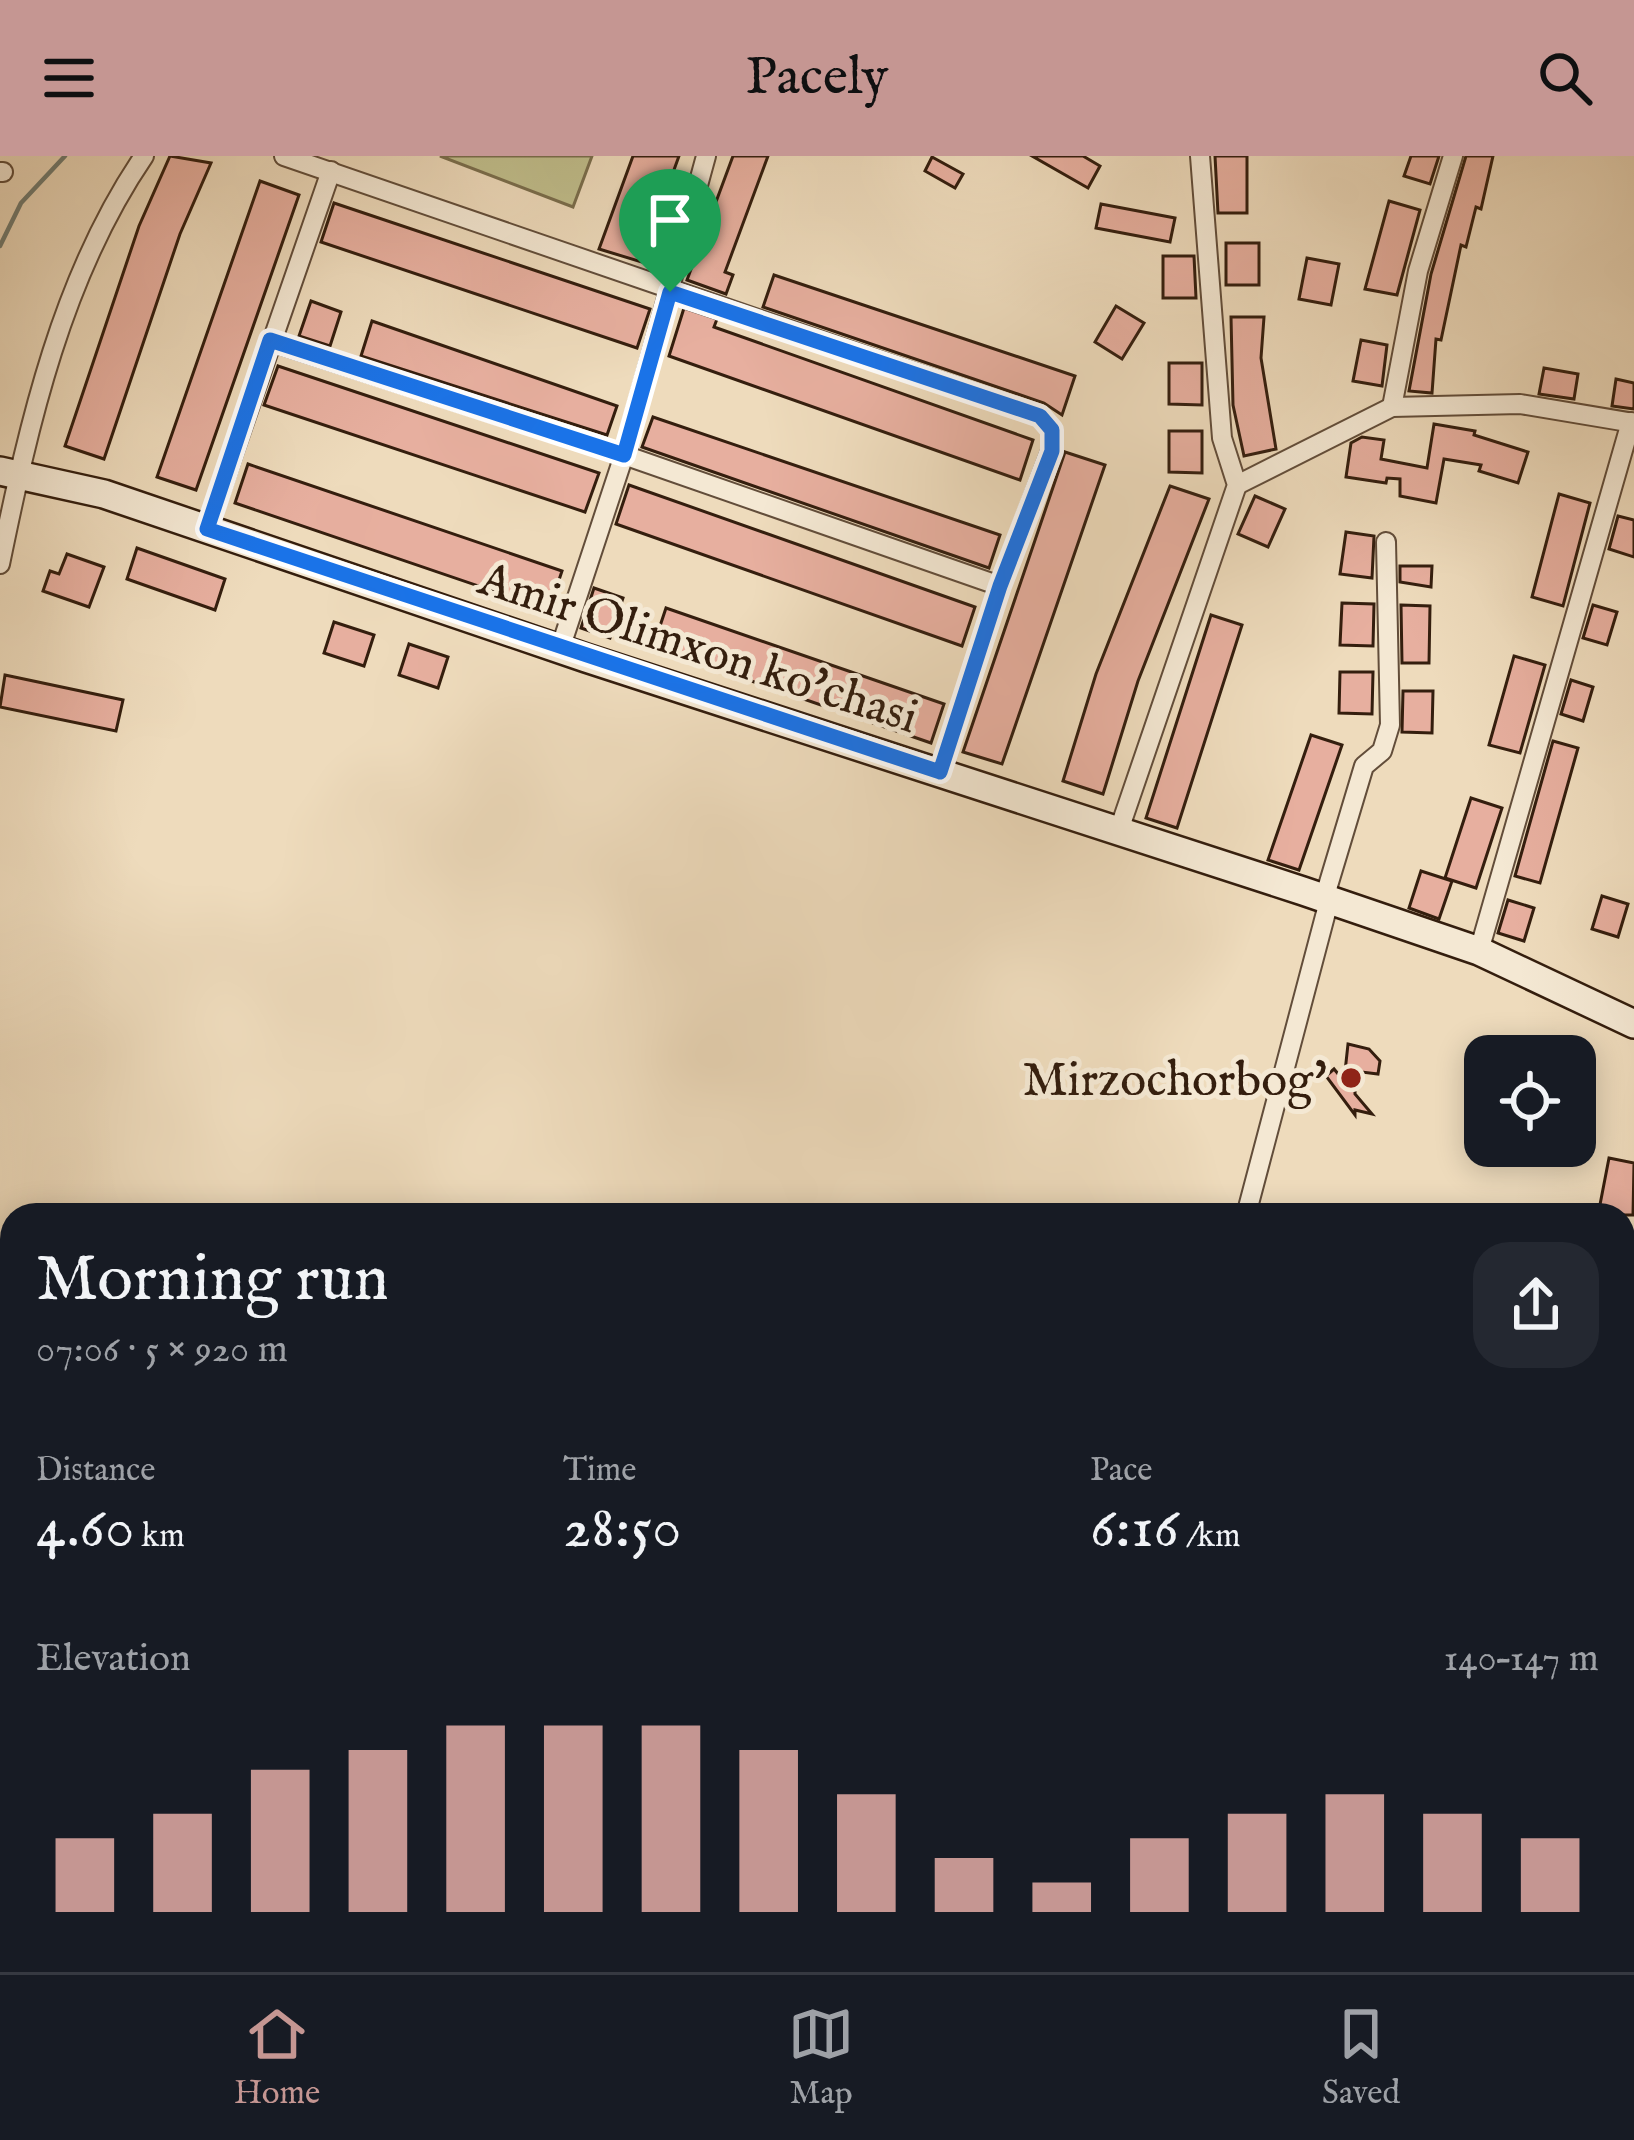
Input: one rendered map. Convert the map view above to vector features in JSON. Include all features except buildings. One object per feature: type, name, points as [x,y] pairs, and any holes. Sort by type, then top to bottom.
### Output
[{"type":"street","points":[[0,564],[9,473],[54,341],[110,205],[144,156]]},
{"type":"street","points":[[284,156],[1040,416],[1052,430],[1052,451],[1000,586],[940,772]]},
{"type":"street","points":[[560,649],[624,455],[706,156]]},
{"type":"street","points":[[1119,830],[1237,485],[1222,439],[1199,156]]},
{"type":"street","points":[[1393,407],[1418,271],[1453,156]]},
{"type":"street","points":[[207,529],[331,171]]},
{"type":"street","points":[[270,340],[624,455],[1000,586]]},
{"type":"street","points":[[1237,485],[1393,407],[1520,404],[1633,422],[1479,951]]},
{"type":"street","name":"Amir Olimxon ko'chasi","points":[[9,473],[104,494],[1479,951],[1634,1024]]},
{"type":"street","points":[[1249,1203],[1364,766],[1382,751],[1390,725],[1386,542]]},
{"type":"shaded area","points":[[440,156],[592,156],[573,207]]},
{"type":"waterway","points":[[0,246],[21,203],[65,156]]},
{"type":"place","name":"Mirzochorbog'","points":[[1351,1078]]},
{"type":"route","points":[[670,292],[1040,416],[1052,430],[1052,451],[1000,586],[940,772],[207,529],[270,340],[624,455],[670,292]]}]
